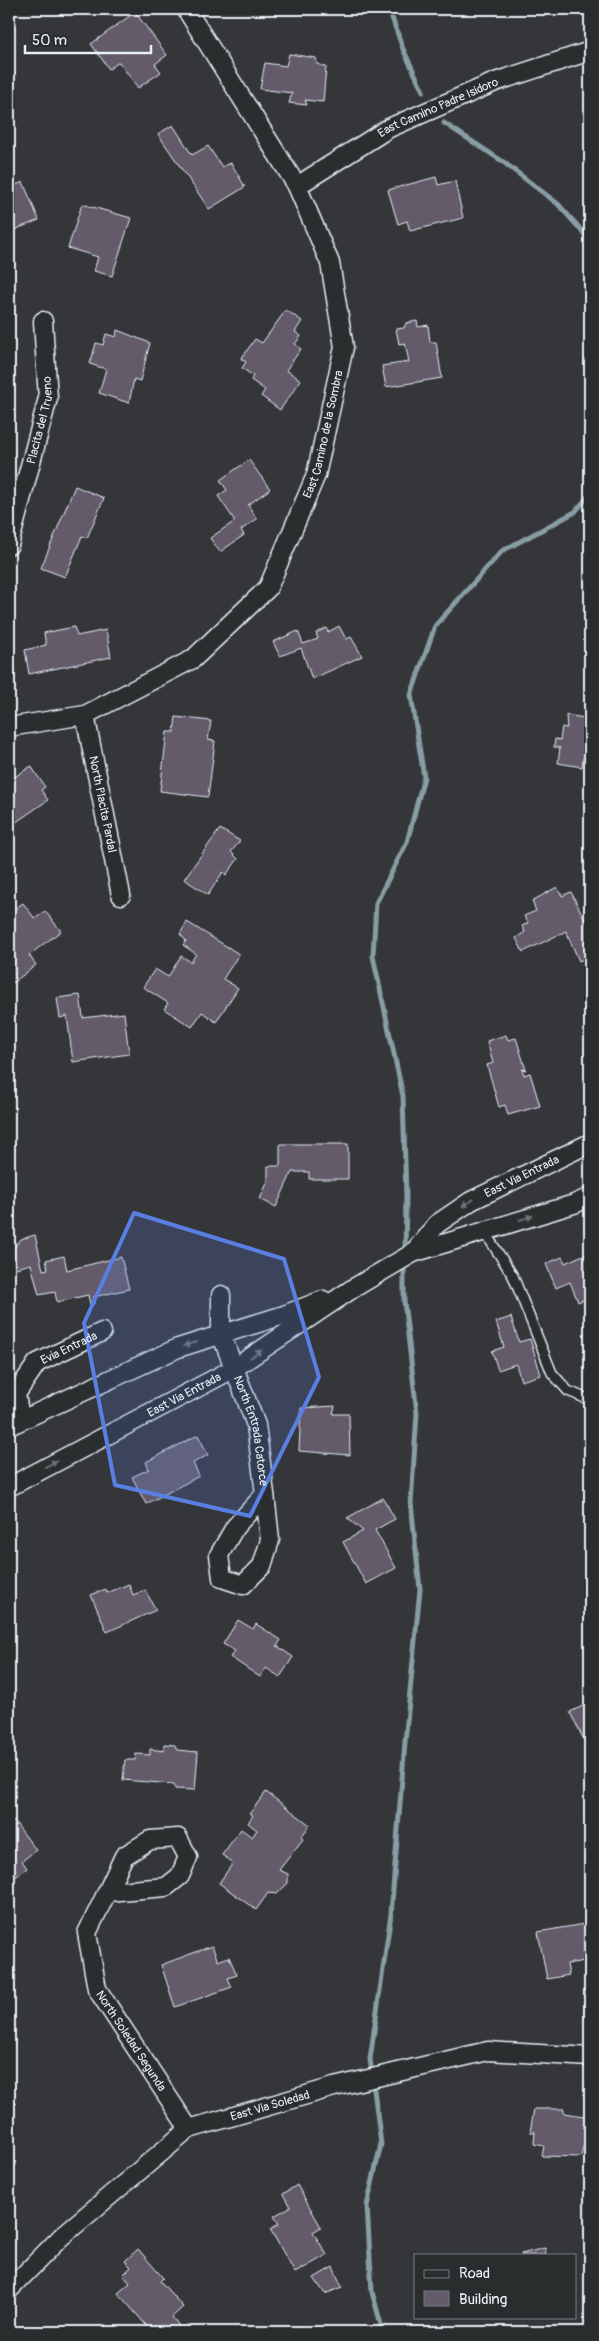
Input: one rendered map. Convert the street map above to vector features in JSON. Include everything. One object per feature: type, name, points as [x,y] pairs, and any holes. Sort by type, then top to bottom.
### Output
[{"type":"street","name":"East Camino de la Sombra","points":[[9,727],[84,715],[193,659],[268,588],[316,475],[344,347],[330,263],[297,186],[186,9]]},
{"type":"street","name":"East Camino Padre Isidoro","points":[[297,186],[389,128],[496,82],[590,51]]},
{"type":"street","name":"Placita del Trueno","points":[[9,545],[48,398],[43,321]]},
{"type":"street","name":"North Placita Pardal","points":[[84,715],[121,895]]},
{"type":"street","name":"East Via Entrada","points":[[413,1253],[437,1224],[471,1201],[590,1143]]},
{"type":"street","name":"East Via Entrada","points":[[9,1487],[233,1369],[352,1289],[413,1253],[574,1204],[590,1197]]},
{"type":"street","name":"East Via Entrada","points":[[15,1422],[178,1348],[284,1315],[352,1289]]},
{"type":"street","name":"North Entrada Catorce","points":[[221,1295],[221,1334],[256,1425],[265,1494],[270,1540],[262,1566],[244,1586],[222,1578],[219,1555],[235,1527],[265,1494]]},
{"type":"street","name":"Evia Entrada","points":[[15,1422],[16,1394],[38,1363],[102,1332]]},
{"type":"street","name":"North Soledad Segunda","points":[[107,1892],[87,1933],[97,1989],[189,2129]]},
{"type":"street","name":"East Via Soledad","points":[[9,2290],[62,2236],[189,2129],[334,2087],[488,2051],[590,2057]]},
{"type":"lane","points":[[484,1231],[513,1276],[552,1374],[568,1391],[590,1400]]},
{"type":"highlighted area","points":[[134,1213],[284,1259],[319,1377],[250,1516],[115,1485],[84,1323]]},
{"type":"building","points":[[135,12],[167,55],[155,64],[161,72],[138,88],[119,62],[109,69],[91,44]]},
{"type":"building","points":[[289,54],[316,58],[317,64],[326,67],[323,102],[305,100],[307,105],[289,103],[292,93],[260,89],[265,63],[286,66]]},
{"type":"building","points":[[173,125],[192,155],[208,146],[222,167],[231,163],[245,187],[209,209],[158,134]]},
{"type":"building","points":[[436,177],[438,185],[455,181],[463,218],[410,231],[407,221],[398,224],[388,190]]},
{"type":"building","points":[[23,182],[39,220],[9,232],[9,188]]},
{"type":"building","points":[[82,204],[131,218],[112,276],[94,271],[98,257],[68,248]]},
{"type":"building","points":[[286,310],[302,321],[295,332],[301,336],[295,344],[301,349],[286,370],[301,380],[280,410],[261,396],[265,390],[251,380],[253,376],[242,368],[246,362],[241,359],[255,339],[262,343]]},
{"type":"building","points":[[417,321],[418,327],[428,325],[430,342],[436,342],[442,378],[386,387],[382,366],[409,362],[405,343],[399,344],[396,329],[404,328],[406,323]]},
{"type":"building","points":[[117,330],[150,343],[140,381],[134,379],[129,403],[99,393],[106,369],[90,364],[96,343],[103,345],[106,334],[116,337]]},
{"type":"building","points":[[249,460],[270,489],[248,505],[257,519],[241,530],[244,535],[220,552],[210,538],[235,521],[218,496],[227,490],[220,480]]},
{"type":"building","points":[[75,486],[104,498],[87,538],[82,536],[65,577],[41,568]]},
{"type":"building","points":[[339,626],[346,639],[351,637],[362,656],[312,679],[301,648],[280,656],[273,642],[298,631],[303,644],[318,639],[316,633],[326,628],[328,632]]},
{"type":"building","points":[[74,627],[77,636],[106,630],[111,657],[29,674],[25,650],[46,645],[44,633]]},
{"type":"building","points":[[566,715],[590,719],[590,759],[583,758],[582,767],[558,763],[560,748],[554,747],[555,739],[560,740],[562,727],[567,728]]},
{"type":"building","points":[[176,717],[211,721],[208,740],[215,741],[208,797],[160,791],[167,732],[174,732]]},
{"type":"building","points":[[31,766],[45,787],[41,790],[48,800],[9,827],[9,781]]},
{"type":"building","points":[[220,829],[240,841],[231,852],[238,859],[226,875],[223,872],[208,895],[184,879]]},
{"type":"building","points":[[557,887],[562,896],[571,892],[590,930],[590,956],[579,961],[566,931],[523,952],[516,938],[525,932],[522,926],[528,923],[524,916],[536,911],[532,901]]},
{"type":"building","points":[[23,903],[35,919],[45,911],[61,931],[29,955],[36,965],[9,986],[9,925],[15,920],[9,913]]},
{"type":"building","points":[[187,922],[239,954],[223,979],[238,988],[216,1022],[202,1012],[192,1027],[164,1009],[168,1003],[143,987],[155,969],[168,977],[181,956],[191,962],[196,954],[183,945],[186,941],[180,934]]},
{"type":"building","points":[[80,995],[83,1018],[124,1013],[129,1054],[73,1062],[67,1016],[60,1018],[57,998]]},
{"type":"building","points":[[506,1035],[508,1040],[516,1038],[526,1070],[522,1069],[524,1075],[530,1073],[540,1106],[508,1115],[505,1105],[499,1107],[487,1065],[493,1063],[487,1041]]},
{"type":"building","points":[[280,1144],[348,1144],[348,1179],[309,1179],[309,1172],[292,1172],[276,1207],[260,1199],[268,1181],[268,1166],[280,1166]]},
{"type":"building","points":[[35,1235],[43,1270],[48,1269],[46,1260],[64,1256],[67,1270],[121,1257],[129,1289],[93,1297],[94,1304],[90,1304],[88,1295],[57,1302],[55,1292],[39,1295],[31,1264],[16,1268],[12,1250],[21,1239]]},
{"type":"building","points":[[590,1252],[590,1282],[588,1283],[590,1297],[578,1302],[570,1282],[556,1288],[546,1264],[562,1257],[565,1263]]},
{"type":"building","points":[[511,1317],[519,1342],[530,1339],[541,1375],[521,1381],[516,1364],[498,1370],[492,1351],[504,1347],[496,1322]]},
{"type":"building","points":[[335,1406],[333,1414],[349,1414],[350,1455],[299,1451],[301,1408]]},
{"type":"building","points":[[198,1435],[208,1455],[193,1463],[199,1476],[146,1504],[132,1477],[149,1469],[146,1462]]},
{"type":"building","points":[[383,1498],[395,1519],[375,1530],[396,1568],[366,1584],[343,1542],[363,1531],[347,1518]]},
{"type":"building","points":[[129,1584],[133,1595],[145,1590],[156,1610],[107,1632],[91,1595],[106,1589],[107,1593]]},
{"type":"building","points":[[238,1620],[253,1629],[256,1624],[281,1640],[277,1646],[293,1657],[280,1677],[266,1668],[260,1677],[230,1657],[235,1651],[223,1644]]},
{"type":"building","points":[[587,1704],[590,1712],[590,1752],[570,1712]]},
{"type":"building","points":[[164,1744],[175,1745],[177,1750],[198,1752],[195,1790],[175,1789],[174,1784],[123,1780],[125,1760],[135,1760],[136,1754],[150,1755],[150,1749],[164,1751]]},
{"type":"building","points":[[266,1792],[310,1825],[301,1837],[303,1839],[279,1870],[288,1874],[288,1883],[277,1894],[268,1893],[256,1910],[219,1883],[233,1863],[222,1855],[241,1829],[252,1837],[257,1830],[248,1823],[253,1815],[250,1813]]},
{"type":"building","points":[[14,1821],[36,1850],[22,1861],[27,1868],[9,1882],[9,1825]]},
{"type":"building","points":[[590,1923],[590,1960],[567,1964],[569,1975],[547,1979],[538,1932]]},
{"type":"building","points":[[212,1946],[218,1961],[229,1957],[237,1975],[228,1978],[232,1987],[175,2007],[161,1965]]},
{"type":"building","points":[[534,2109],[564,2109],[564,2113],[590,2117],[581,2157],[542,2156],[544,2146],[534,2144],[535,2132],[530,2132]]},
{"type":"building","points":[[297,2185],[321,2227],[313,2232],[327,2255],[295,2273],[270,2229],[279,2224],[274,2216],[290,2207],[283,2194]]},
{"type":"building","points":[[545,2248],[546,2254],[521,2254]]},
{"type":"building","points":[[138,2249],[163,2278],[160,2281],[183,2307],[172,2317],[181,2328],[176,2332],[152,2332],[118,2293],[130,2283],[123,2275],[131,2267],[125,2261]]},
{"type":"building","points":[[333,2267],[342,2287],[325,2294],[314,2278]]},
{"type":"waterway","points":[[389,9],[403,49],[423,91]]},
{"type":"waterway","points":[[444,123],[502,161],[558,204],[590,240]]},
{"type":"waterway","points":[[405,1253],[406,1197],[403,1096],[373,956],[376,903],[407,842],[424,777],[411,695],[435,626],[502,551],[575,512],[590,494]]},
{"type":"waterway","points":[[383,2332],[372,2292],[367,2206],[381,2144],[370,2059],[391,1914],[420,1589],[411,1503],[417,1413],[404,1301],[404,1262]]}]
